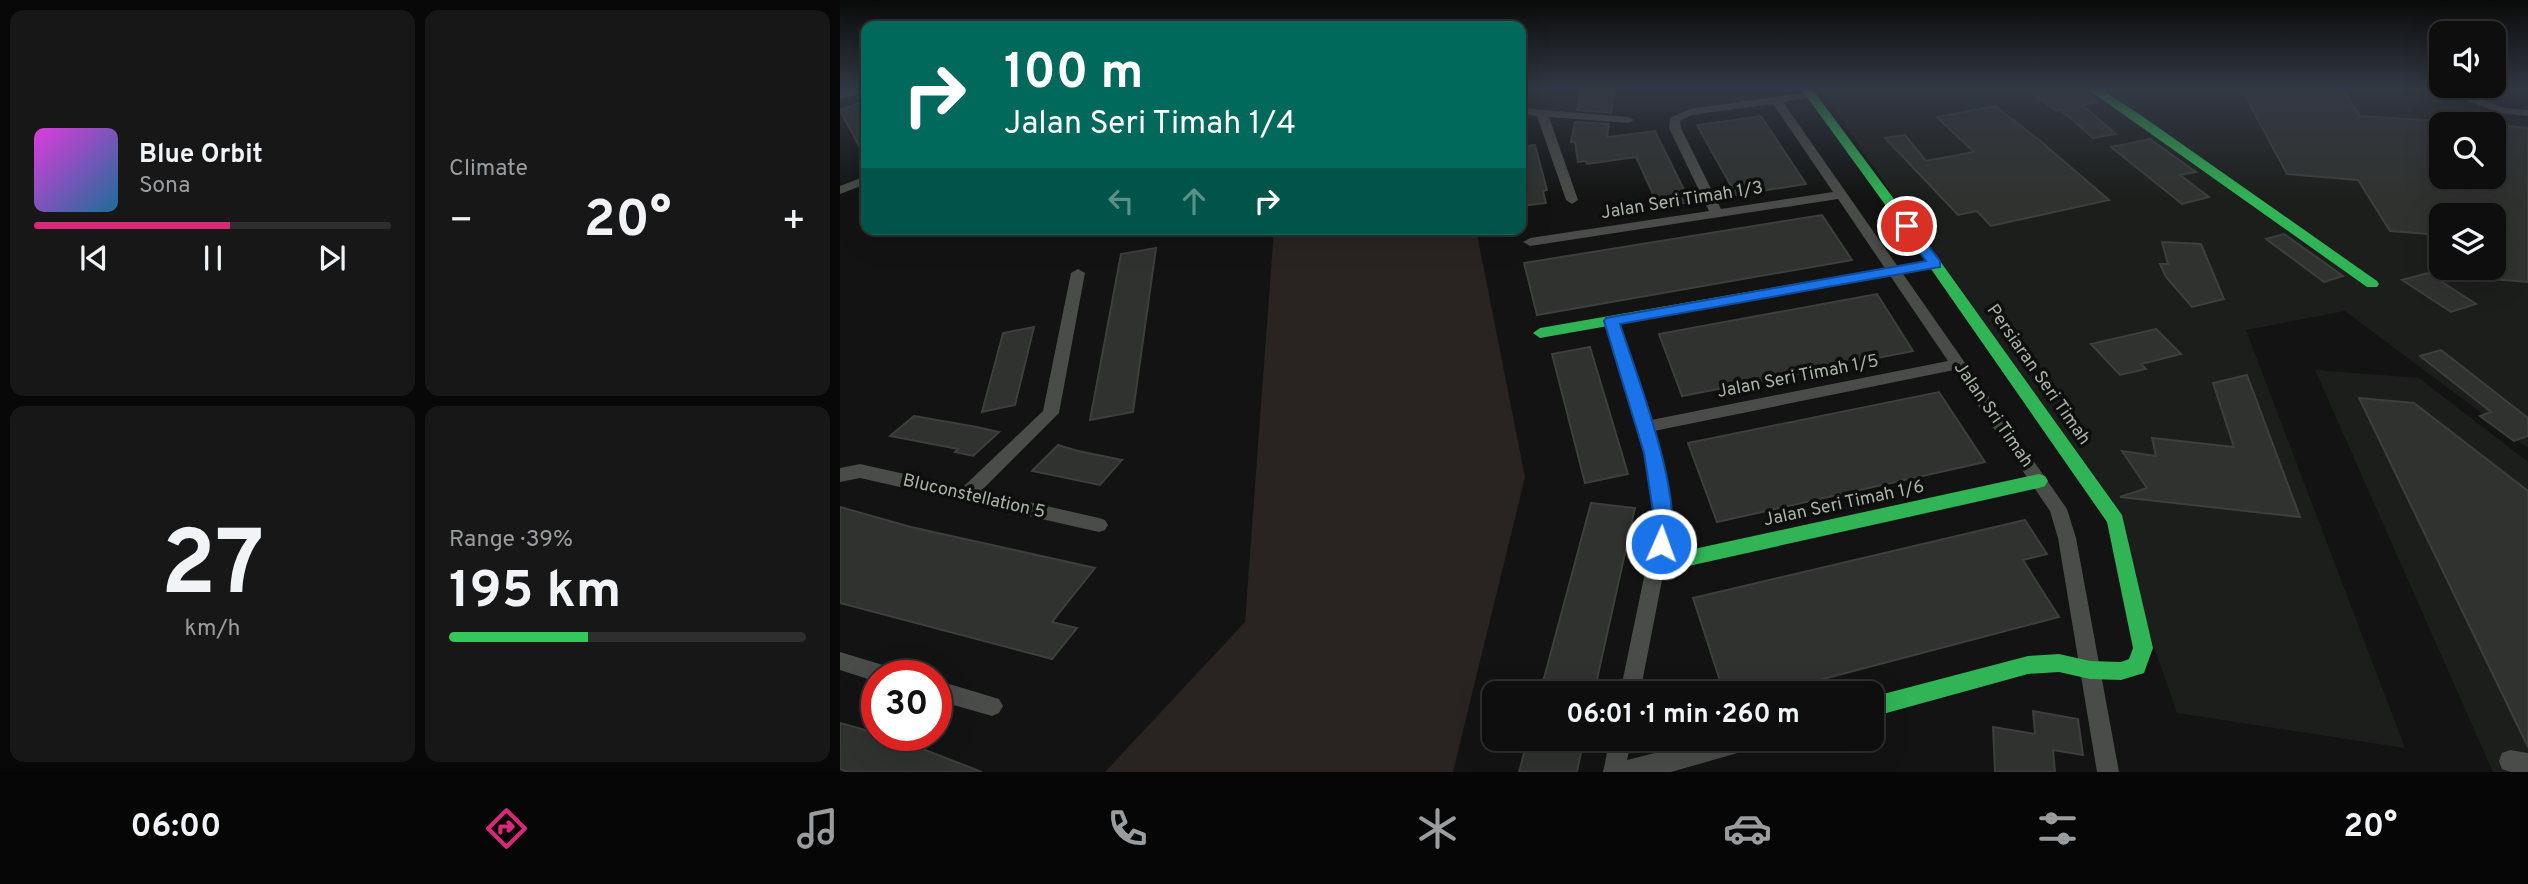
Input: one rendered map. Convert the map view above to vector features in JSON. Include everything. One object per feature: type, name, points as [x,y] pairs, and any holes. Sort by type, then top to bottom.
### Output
[{"type":"street","points":[[1546,126],[1572,200]]},
{"type":"street","points":[[1675,126],[1717,214]]},
{"type":"street","name":"Jalan Sri Timah","points":[[1794,126],[2057,509],[2067,538],[2108,772]]},
{"type":"street","name":"Persiaran Seri Timah","points":[[1833,126],[1935,264],[2116,520],[2143,648],[2137,666],[2122,671],[2090,670]]},
{"type":"street","points":[[2149,126],[2372,284]]},
{"type":"street","points":[[840,190],[861,182]]},
{"type":"street","name":"Jalan Seri Timah 1/3","points":[[1530,242],[1840,195]]},
{"type":"street","points":[[1541,333],[1935,264]]},
{"type":"street","points":[[966,495],[1051,413],[1079,273]]},
{"type":"street","points":[[1611,321],[1653,453],[1664,524],[1633,681]]},
{"type":"street","name":"Jalan Seri Timah 1/5","points":[[1646,428],[1958,364]]},
{"type":"street","name":"Bluconstellation 5","points":[[845,473],[860,471],[1099,525]]},
{"type":"street","name":"Jalan Seri Timah 1/6","points":[[1657,565],[2039,481]]},
{"type":"street","points":[[840,661],[861,667]]},
{"type":"street","points":[[1884,704],[2028,665],[2059,663],[2090,670]]},
{"type":"street","points":[[952,695],[992,706]]},
{"type":"street","points":[[1618,751],[1614,771],[1635,771],[1708,751]]},
{"type":"shaded area","points":[[1846,126],[2429,126],[2429,189],[2506,189],[2506,126],[2528,126],[2528,448],[2345,311],[2246,330],[2405,748],[2177,713],[2109,517]]},
{"type":"shaded area","points":[[1274,235],[1477,235],[1525,477],[1453,772],[1105,772],[1245,622]]},
{"type":"shaded area","points":[[2315,370],[2419,378],[2528,462],[2528,772],[2493,772]]},
{"type":"building","points":[[849,126],[861,126],[861,150]]},
{"type":"building","points":[[1574,126],[1609,126],[1607,137],[1655,131],[1690,202],[1659,207],[1636,157],[1587,164],[1586,161],[1578,162],[1575,142],[1571,142]]},
{"type":"building","points":[[1698,126],[1768,126],[1806,184],[1736,195]]},
{"type":"building","points":[[1947,126],[2021,126],[2109,200],[1991,226],[1977,211],[1958,215],[1885,138],[1905,135],[1926,161],[1974,152]]},
{"type":"building","points":[[2079,126],[2107,126],[2116,134],[2093,138]]},
{"type":"building","points":[[2261,126],[2429,126],[2429,189],[2506,189],[2506,126],[2528,128],[2528,282],[2505,280],[2506,203],[2429,203],[2429,234],[2390,231],[2358,180],[2287,174]]},
{"type":"building","points":[[2150,139],[2196,172],[2180,175],[2209,197],[2182,204],[2111,147]]},
{"type":"building","points":[[1535,145],[1547,190],[1543,191],[1546,203],[1526,205],[1526,146]]},
{"type":"building","points":[[1822,215],[1852,260],[1537,315],[1524,263]]},
{"type":"building","points":[[2284,234],[2343,276],[2324,282],[2266,239]]},
{"type":"building","points":[[2162,242],[2201,244],[2224,299],[2192,307],[2166,277],[2160,264],[2168,264]]},
{"type":"building","points":[[1156,248],[1133,412],[1090,420],[1121,254]]},
{"type":"building","points":[[2428,273],[2429,280],[2439,280],[2476,304],[2451,312],[2402,280]]},
{"type":"building","points":[[1877,294],[1913,351],[1682,396],[1659,334]]},
{"type":"building","points":[[1034,327],[1015,405],[982,412],[1003,333]]},
{"type":"building","points":[[2156,329],[2181,354],[2141,364],[2146,369],[2120,375],[2091,344]]},
{"type":"building","points":[[1590,347],[1628,474],[1585,483],[1552,354]]},
{"type":"building","points":[[2441,350],[2528,418],[2528,436],[2514,441],[2480,416],[2491,412],[2420,356]]},
{"type":"building","points":[[2247,375],[2300,517],[2120,497],[2147,488],[2122,451],[2156,456],[2152,438],[2234,447],[2213,383]]},
{"type":"building","points":[[1939,392],[1985,462],[1717,522],[1688,443]]},
{"type":"building","points":[[2359,398],[2414,403],[2528,491],[2528,747]]},
{"type":"building","points":[[914,416],[999,432],[973,456],[955,452],[958,449],[890,436]]},
{"type":"building","points":[[1058,445],[1122,460],[1100,485],[1032,471]]},
{"type":"building","points":[[1591,503],[1635,508],[1597,681],[1543,681]]},
{"type":"building","points":[[840,507],[911,527],[1095,568],[1052,622],[1077,628],[1052,659],[840,603]]},
{"type":"building","points":[[2025,520],[2047,554],[2023,560],[2059,617],[1816,681],[1720,681],[1693,598]]},
{"type":"building","points":[[2033,711],[2078,719],[2083,755],[2053,750],[2055,772],[1995,772],[1993,727],[2035,734]]},
{"type":"building","points":[[840,723],[861,729],[861,751],[928,751],[982,772],[848,772],[840,769]]},
{"type":"building","points":[[1525,751],[1581,751],[1577,772],[1519,772]]},
{"type":"traffic: fast","points":[[1834,126],[2116,520],[2143,648],[2137,666],[2121,671],[2090,670],[2059,663],[2028,665],[1884,704]]},
{"type":"traffic: fast","points":[[2149,126],[2372,284]]},
{"type":"traffic: fast","points":[[1540,333],[1935,264]]},
{"type":"traffic: fast","points":[[1657,565],[2039,481]]},
{"type":"route","points":[[1661,544],[1664,524],[1653,453],[1611,321],[1935,264],[1907,226]]}]
